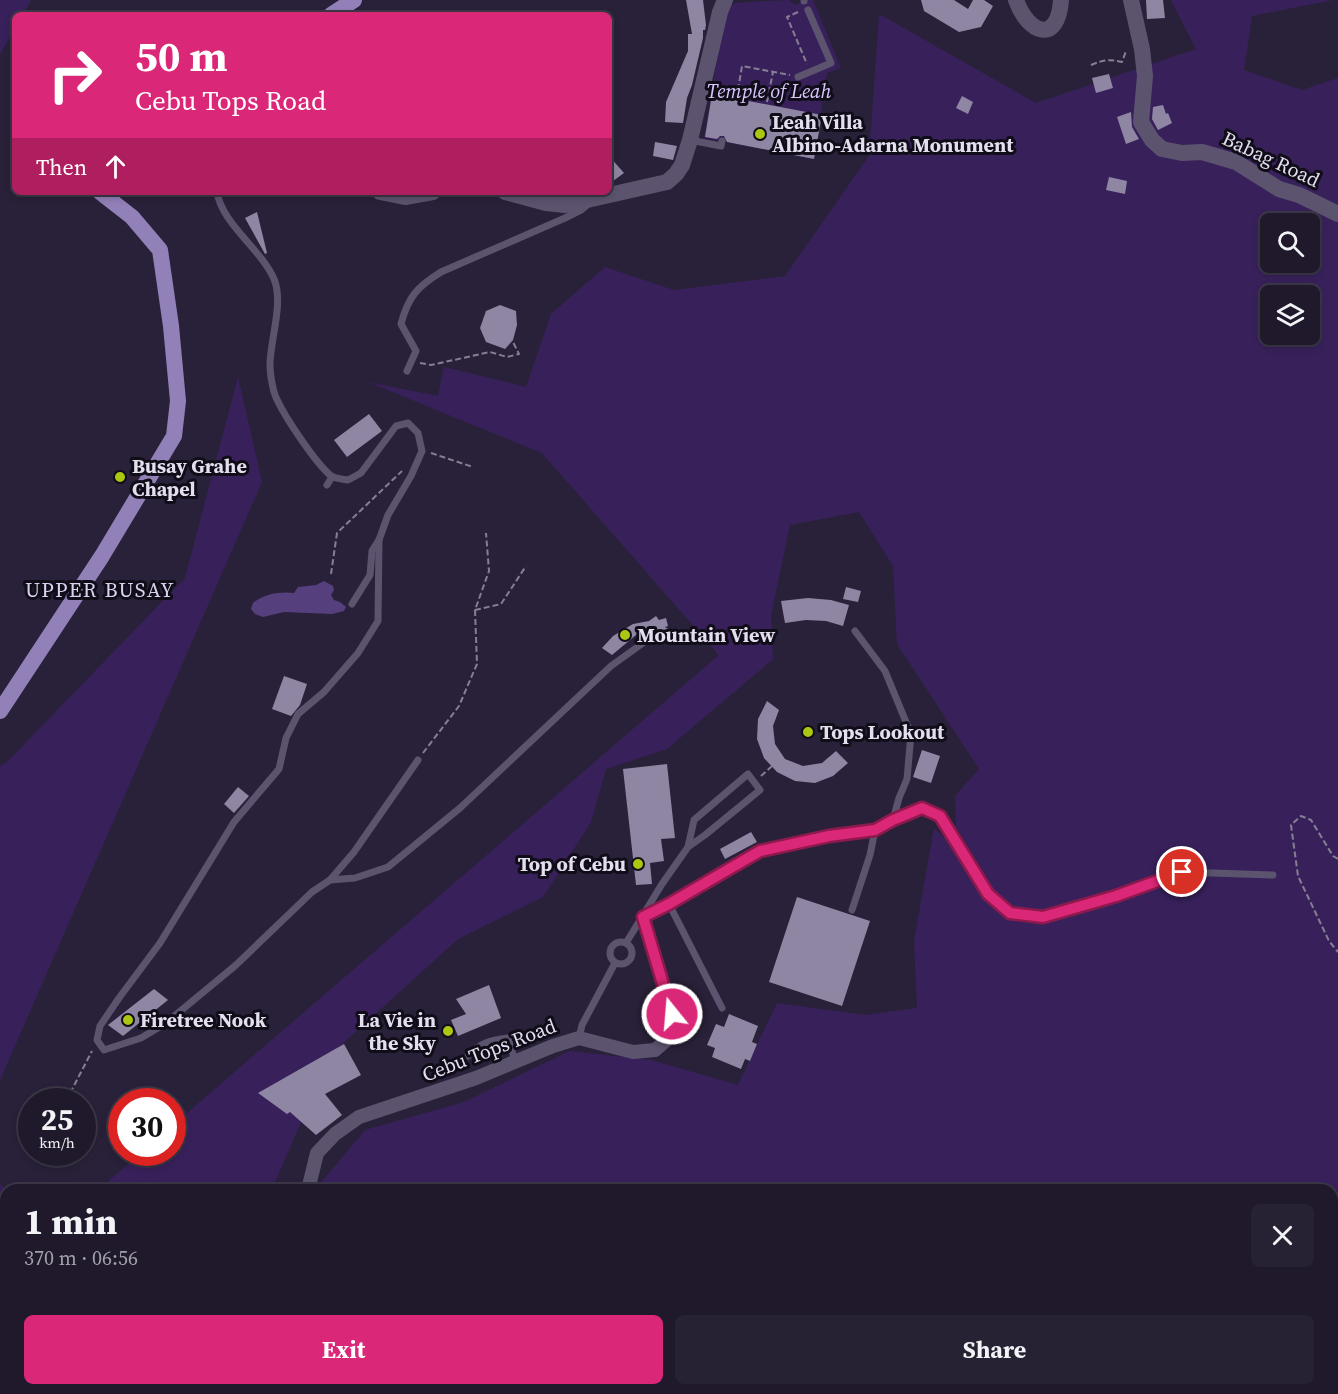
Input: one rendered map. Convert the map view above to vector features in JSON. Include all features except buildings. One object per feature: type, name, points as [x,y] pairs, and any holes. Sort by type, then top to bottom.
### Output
[{"type":"main road","points":[[336,12],[354,0]]},
{"type":"main road","points":[[0,711],[102,556],[174,436],[178,401],[171,326],[160,250],[132,217],[104,195]]},
{"type":"street","points":[[518,195],[565,205],[591,201],[667,182],[676,174],[682,165],[690,140],[720,12],[725,0]]},
{"type":"street","points":[[1016,0],[1023,15],[1033,27],[1043,31],[1049,30],[1056,22],[1060,14],[1061,0]]},
{"type":"street","name":"Babag Road","points":[[1131,0],[1145,76],[1141,122],[1152,140],[1162,148],[1182,153],[1202,152],[1236,162],[1279,189],[1299,195],[1338,214]]},
{"type":"street","points":[[395,195],[405,197],[416,195]]},
{"type":"street","points":[[643,917],[760,851],[829,836],[875,830]]},
{"type":"street","name":"Cebu Tops Road","points":[[309,1184],[317,1153],[335,1134],[359,1118],[477,1078],[515,1061],[579,1038],[633,1052],[655,1050],[670,1037],[672,1014],[643,917]]},
{"type":"lane","points":[[798,77],[831,63],[808,10]]},
{"type":"lane","points":[[690,140],[721,146],[722,141]]},
{"type":"lane","points":[[218,195],[225,213],[264,262],[275,281],[277,300],[270,365],[274,393],[299,437],[332,477],[348,480],[361,473],[396,426],[408,423],[418,433],[422,451],[372,551],[370,575],[352,604]]},
{"type":"lane","points":[[407,371],[416,351],[401,324],[413,294],[425,282],[441,272],[573,214],[591,201]]},
{"type":"lane","points":[[327,485],[332,477]]},
{"type":"lane","points":[[379,540],[378,621],[358,653],[324,692],[298,714],[286,738],[279,769],[234,822],[160,943],[100,1026],[97,1040],[104,1050],[141,1038],[166,1023],[236,964],[312,892],[330,880],[354,852],[418,760]]},
{"type":"lane","points":[[855,631],[885,671],[911,734],[907,779],[898,798],[893,820]]},
{"type":"lane","points":[[330,880],[355,878],[388,867],[460,808],[611,666],[643,644]]},
{"type":"lane","points":[[626,943],[688,847],[760,790],[748,774],[694,820],[688,847]]},
{"type":"lane","points":[[852,910],[870,855],[875,830],[922,808],[940,816],[988,894],[1010,913],[1043,917],[1116,896],[1182,872],[1273,875]]},
{"type":"lane","points":[[669,904],[722,1008]]},
{"type":"lane","points":[[616,942],[626,943],[631,947],[631,959],[627,963],[615,963],[611,960],[610,950],[616,942]]},
{"type":"lane","points":[[579,1038],[582,1025],[615,963]]},
{"type":"lane","points":[[468,1056],[488,1041],[508,1038],[515,1061]]},
{"type":"path","points":[[798,12],[787,16],[810,72]]},
{"type":"path","points":[[1091,65],[1103,60],[1122,63],[1127,43]]},
{"type":"path","points":[[738,90],[742,66],[798,77]]},
{"type":"path","points":[[767,102],[773,72]]},
{"type":"path","points":[[411,361],[431,365],[490,352],[507,357],[519,354],[513,342]]},
{"type":"path","points":[[422,451],[473,466]]},
{"type":"path","points":[[331,574],[337,533],[403,470],[411,476]]},
{"type":"path","points":[[418,760],[459,706],[477,664],[475,610],[489,571],[486,533]]},
{"type":"path","points":[[475,610],[501,604],[526,566]]},
{"type":"path","points":[[754,782],[772,766]]},
{"type":"path","points":[[1338,859],[1333,856],[1311,820],[1301,816],[1291,825],[1298,876],[1329,941],[1338,952]]},
{"type":"path","points":[[73,1088],[97,1040]]},
{"type":"green space","points":[[0,0],[31,0],[25,12],[12,12],[12,33],[0,54]]},
{"type":"green space","name":"Temple of Leah","points":[[788,0],[795,5],[806,0],[813,0],[841,68],[827,73],[814,159],[704,138],[725,11],[735,3]]},
{"type":"green space","points":[[1171,0],[1333,0],[1252,16],[1244,70],[1302,90],[1338,78],[1338,1184],[320,1184],[365,1130],[464,1102],[570,1051],[651,1060],[738,1085],[777,1003],[865,1015],[917,1008],[914,941],[934,828],[989,881],[956,827],[955,796],[979,769],[897,644],[893,566],[859,512],[790,525],[771,615],[773,659],[667,749],[606,769],[591,822],[543,897],[458,939],[330,1055],[274,1184],[105,1184],[126,1166],[186,1166],[186,1114],[719,655],[542,453],[368,382],[438,396],[444,367],[526,387],[551,314],[605,267],[674,290],[785,276],[869,156],[879,14],[1036,103],[1196,49]]},
{"type":"green space","points":[[238,377],[262,482],[0,1080],[0,766],[8,761],[185,578]]},
{"type":"shaded area","points":[[324,581],[333,586],[334,590],[331,595],[334,600],[346,607],[344,611],[332,614],[284,612],[263,617],[255,614],[251,609],[253,603],[267,595],[283,592],[294,593],[298,587],[316,585]]},
{"type":"place","name":"Leah Villa Albino-Adarna Monument","points":[[760,134]]},
{"type":"place","name":"Busay Grahe Chapel","points":[[120,477]]},
{"type":"place","name":"Mountain View","points":[[625,635]]},
{"type":"place","name":"Tops Lookout","points":[[808,732]]},
{"type":"place","name":"Top of Cebu","points":[[638,864]]},
{"type":"place","name":"Firetree Nook","points":[[128,1020]]},
{"type":"place","name":"La Vie in the Sky","points":[[448,1031]]},
{"type":"district","name":"UPPER BUSAY","points":[[100,589]]},
{"type":"route","points":[[672,1014],[643,917],[760,851],[829,836],[875,830],[922,808],[940,816],[988,894],[1010,913],[1043,917],[1116,896],[1182,872]]}]
